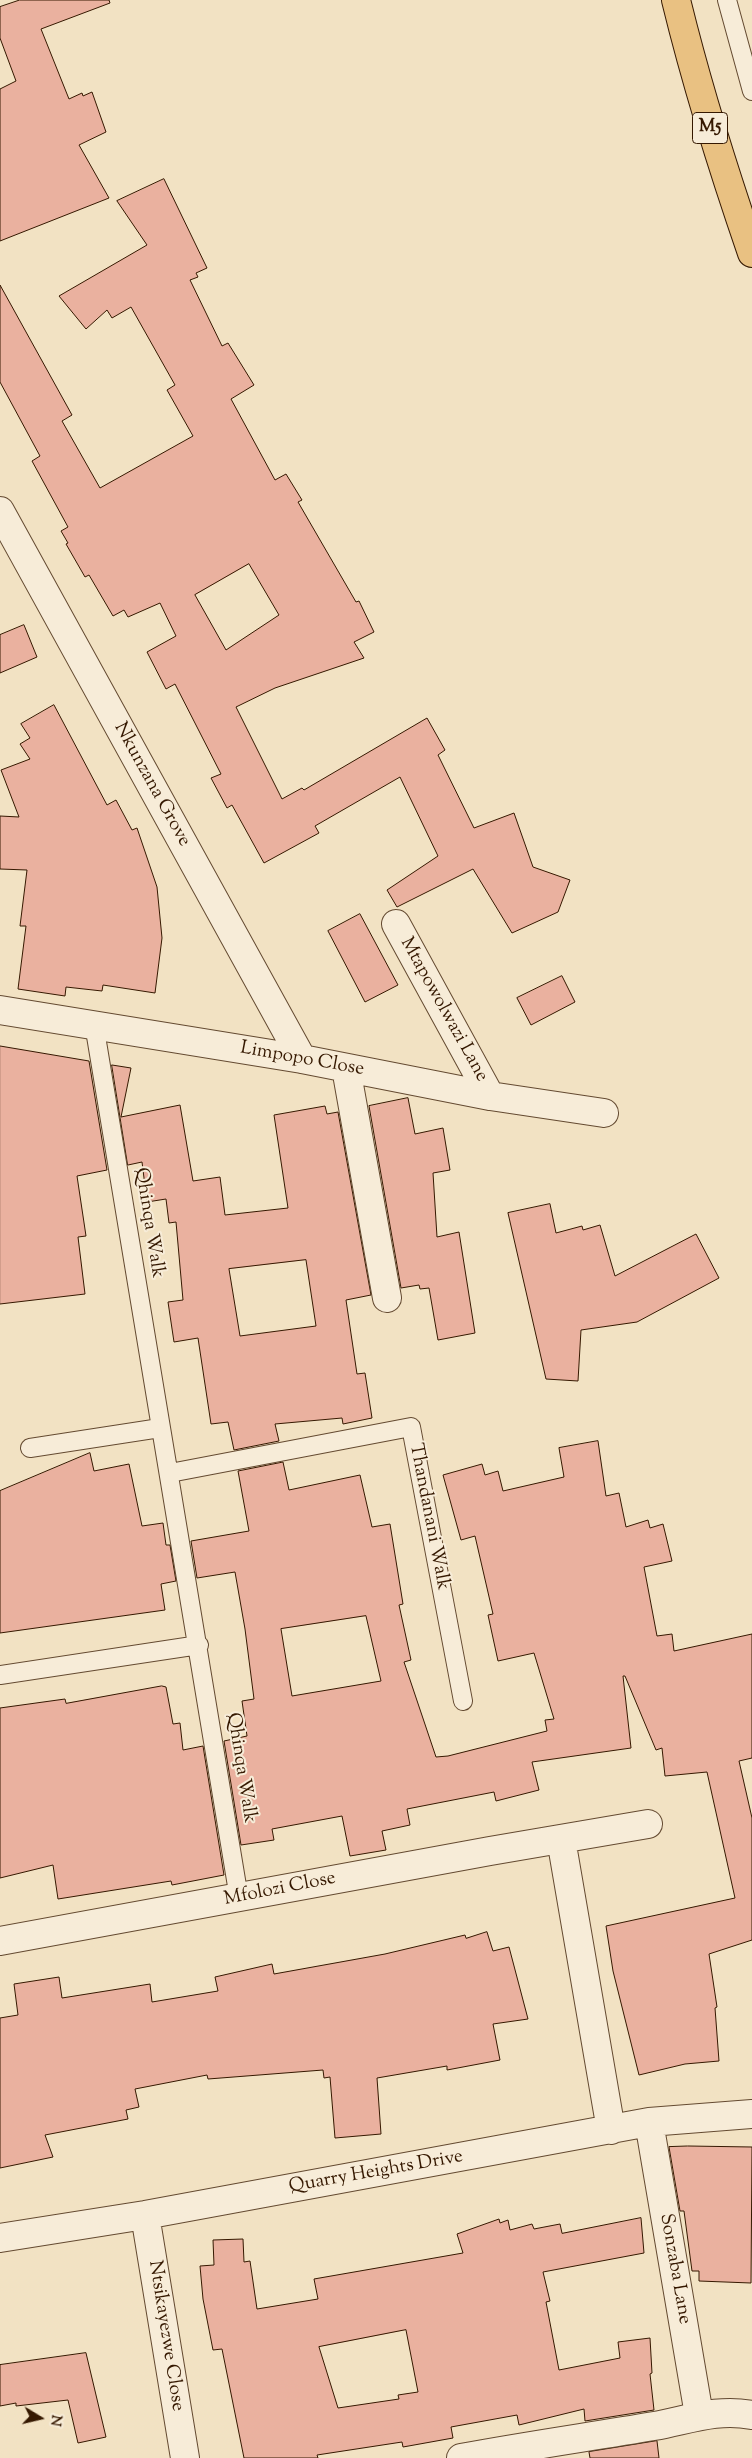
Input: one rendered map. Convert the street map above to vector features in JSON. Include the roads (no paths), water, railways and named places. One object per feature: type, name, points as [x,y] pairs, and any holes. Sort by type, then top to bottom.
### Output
[{"type":"main road","name":"M5","points":[[676,0],[697,83],[722,167],[752,253]]},
{"type":"street","name":"Nkunzana Grove","points":[[0,511],[302,1059]]},
{"type":"street","name":"Mtapowolwazi Lane","points":[[396,924],[490,1096]]},
{"type":"street","name":"Limpopo Close","points":[[0,1010],[302,1059],[490,1096],[604,1113]]},
{"type":"street","points":[[346,1068],[387,1298]]},
{"type":"street","name":"Mfolozi Close","points":[[0,1942],[648,1824]]},
{"type":"street","points":[[561,1839],[611,2130]]},
{"type":"street","name":"Quarry Heights Drive","points":[[0,2238],[145,2215],[649,2122],[752,2114]]},
{"type":"street","name":"Sonzaba Lane","points":[[649,2122],[699,2415]]},
{"type":"street","name":"Ntsikayezwe Close","points":[[145,2215],[185,2458]]},
{"type":"street","points":[[461,2458],[656,2426],[699,2415],[726,2412],[752,2415]]},
{"type":"lane","points":[[727,0],[752,91]]},
{"type":"lane","name":"Qhinqa Walk","points":[[94,1024],[160,1428],[170,1473],[199,1645],[239,1898]]},
{"type":"lane","name":"Thandanani Walk","points":[[170,1473],[411,1427],[463,1701]]},
{"type":"lane","points":[[30,1448],[160,1428]]},
{"type":"lane","points":[[0,1675],[199,1645]]}]
